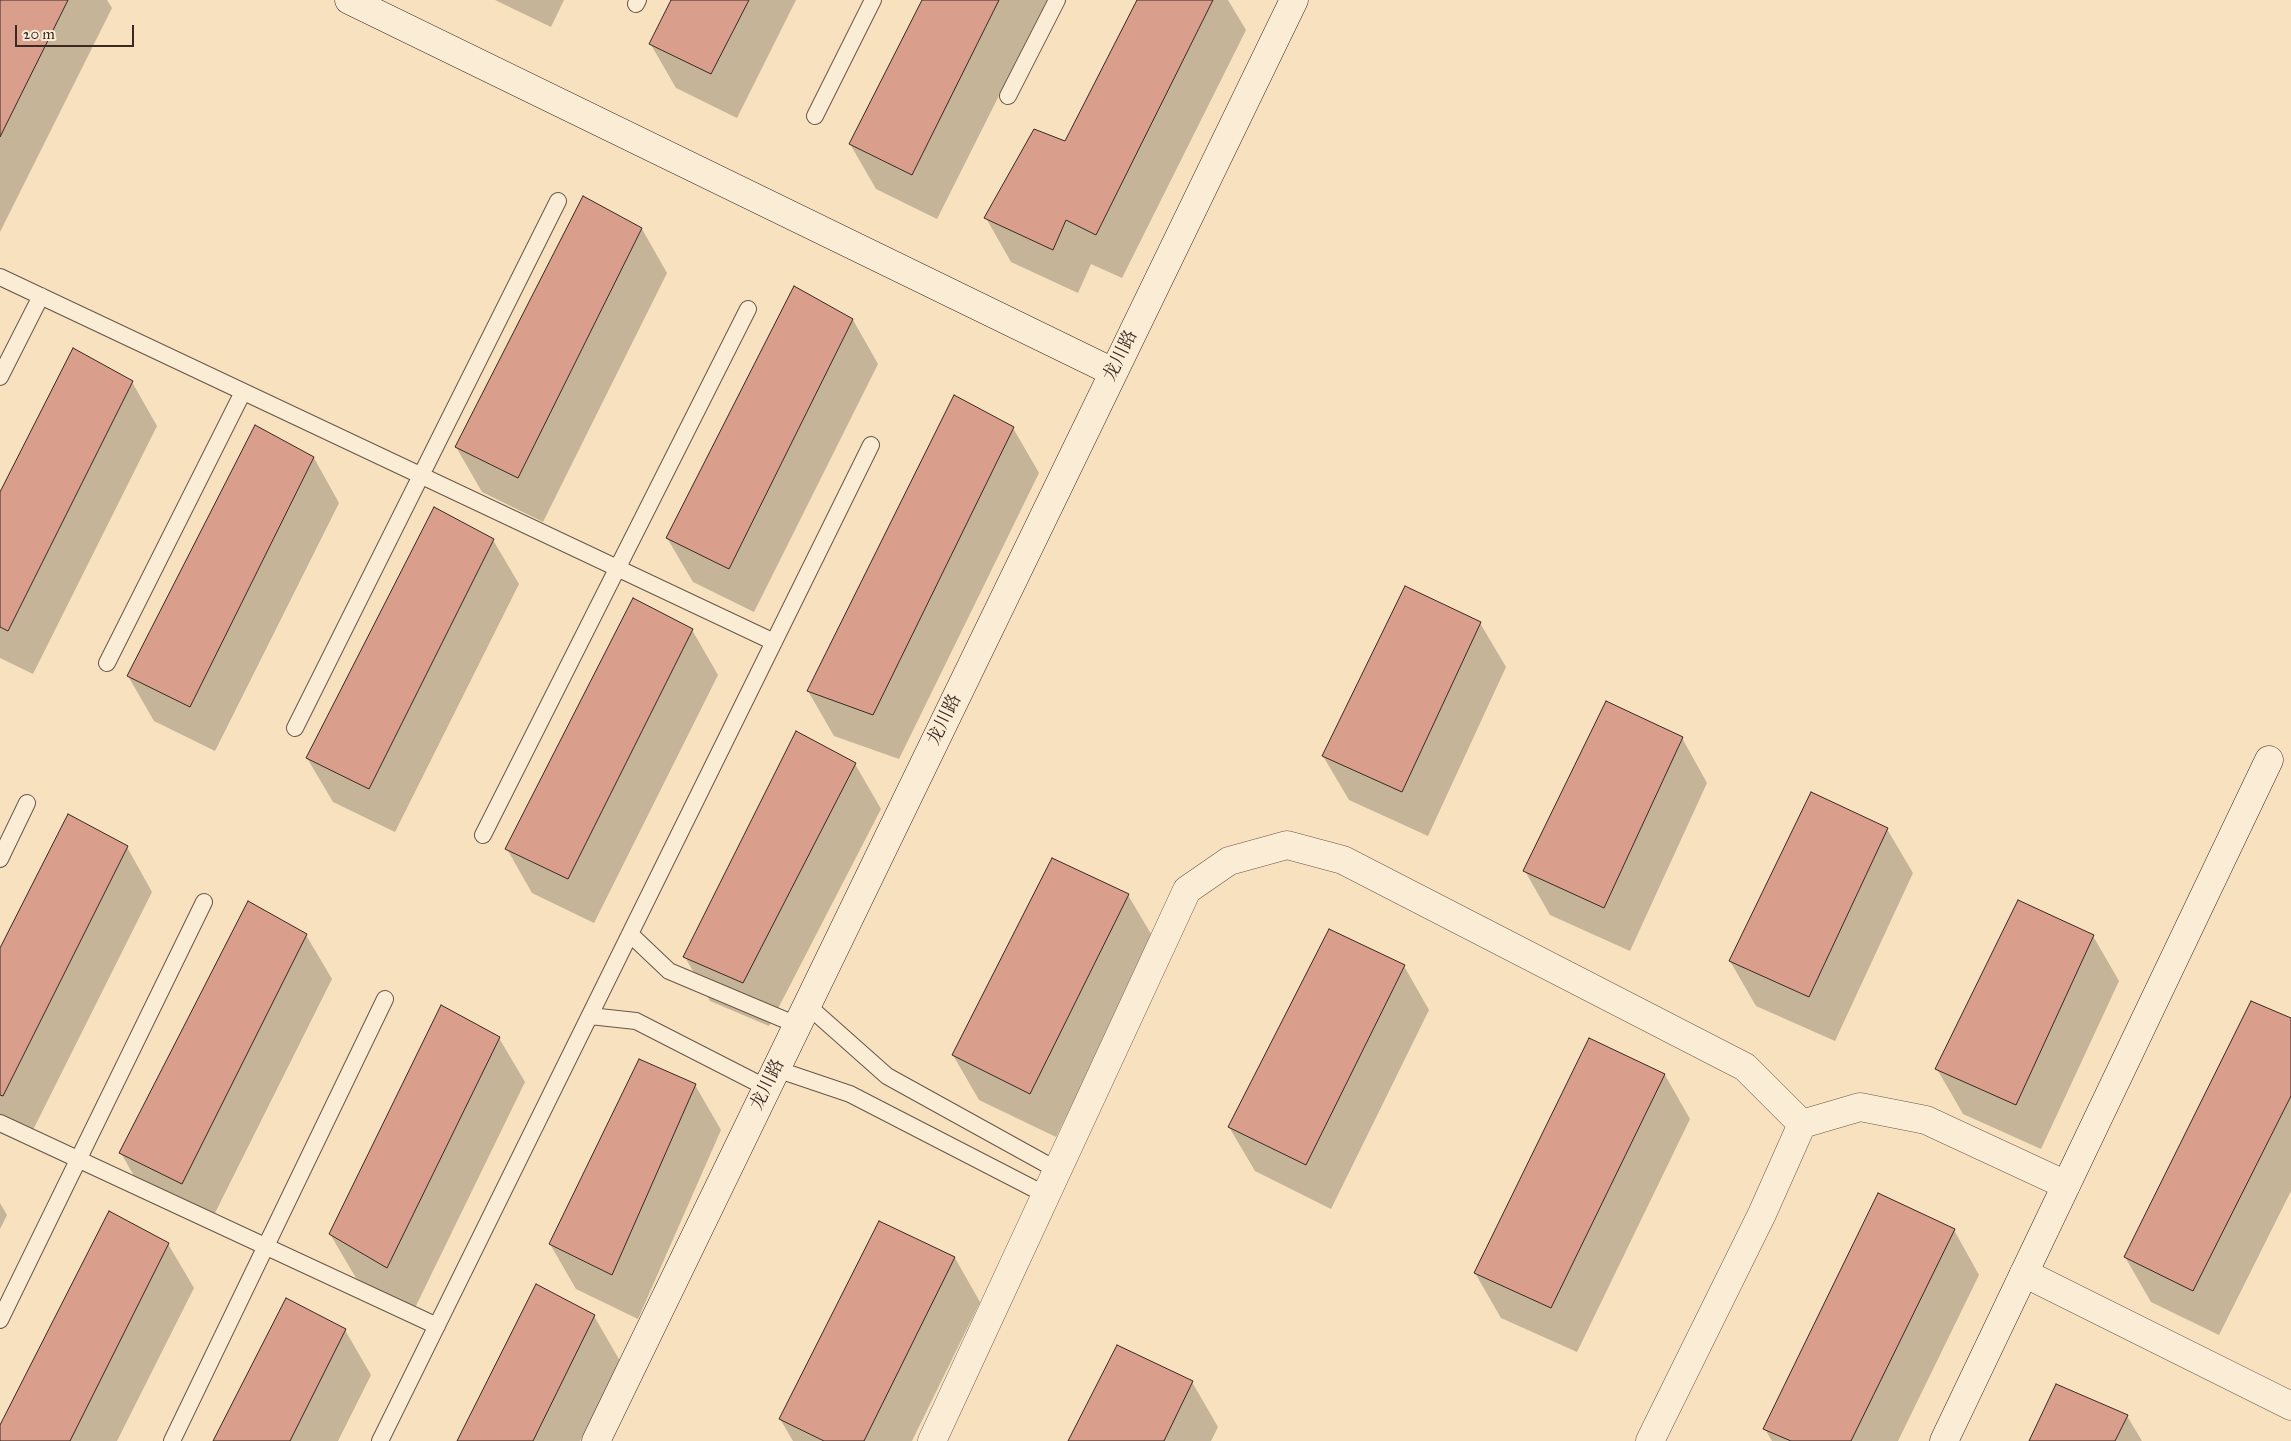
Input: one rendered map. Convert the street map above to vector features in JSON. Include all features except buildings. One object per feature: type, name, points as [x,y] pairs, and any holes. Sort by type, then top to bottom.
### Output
[{"type":"street","points":[[349,0],[1113,372]]},
{"type":"street","name":"龙川路","points":[[596,1441],[1294,0]]},
{"type":"street","points":[[1944,1441],[2269,760]]},
{"type":"street","points":[[932,1441],[1187,890],[1228,862],[1287,845],[1343,860],[1745,1067],[1802,1124]]},
{"type":"street","points":[[1650,1441],[1762,1214],[1802,1124],[1860,1107],[1926,1120],[2066,1185]]},
{"type":"street","points":[[2024,1273],[2291,1406]]},
{"type":"lane","points":[[816,116],[873,0]]},
{"type":"lane","points":[[1008,96],[1057,0]]},
{"type":"lane","points":[[295,728],[558,201]]},
{"type":"lane","points":[[0,277],[774,642]]},
{"type":"lane","points":[[0,377],[40,296]]},
{"type":"lane","points":[[483,835],[748,309]]},
{"type":"lane","points":[[107,664],[243,392]]},
{"type":"lane","points":[[380,1441],[871,445]]},
{"type":"lane","points":[[0,859],[27,803]]},
{"type":"lane","points":[[0,1320],[204,902]]},
{"type":"lane","points":[[630,934],[669,971],[802,1015],[887,1076],[1057,1170]]},
{"type":"lane","points":[[172,1441],[385,999]]},
{"type":"lane","points":[[590,1016],[636,1021],[771,1078],[850,1094],[1046,1195]]},
{"type":"lane","points":[[0,1123],[437,1326]]}]
